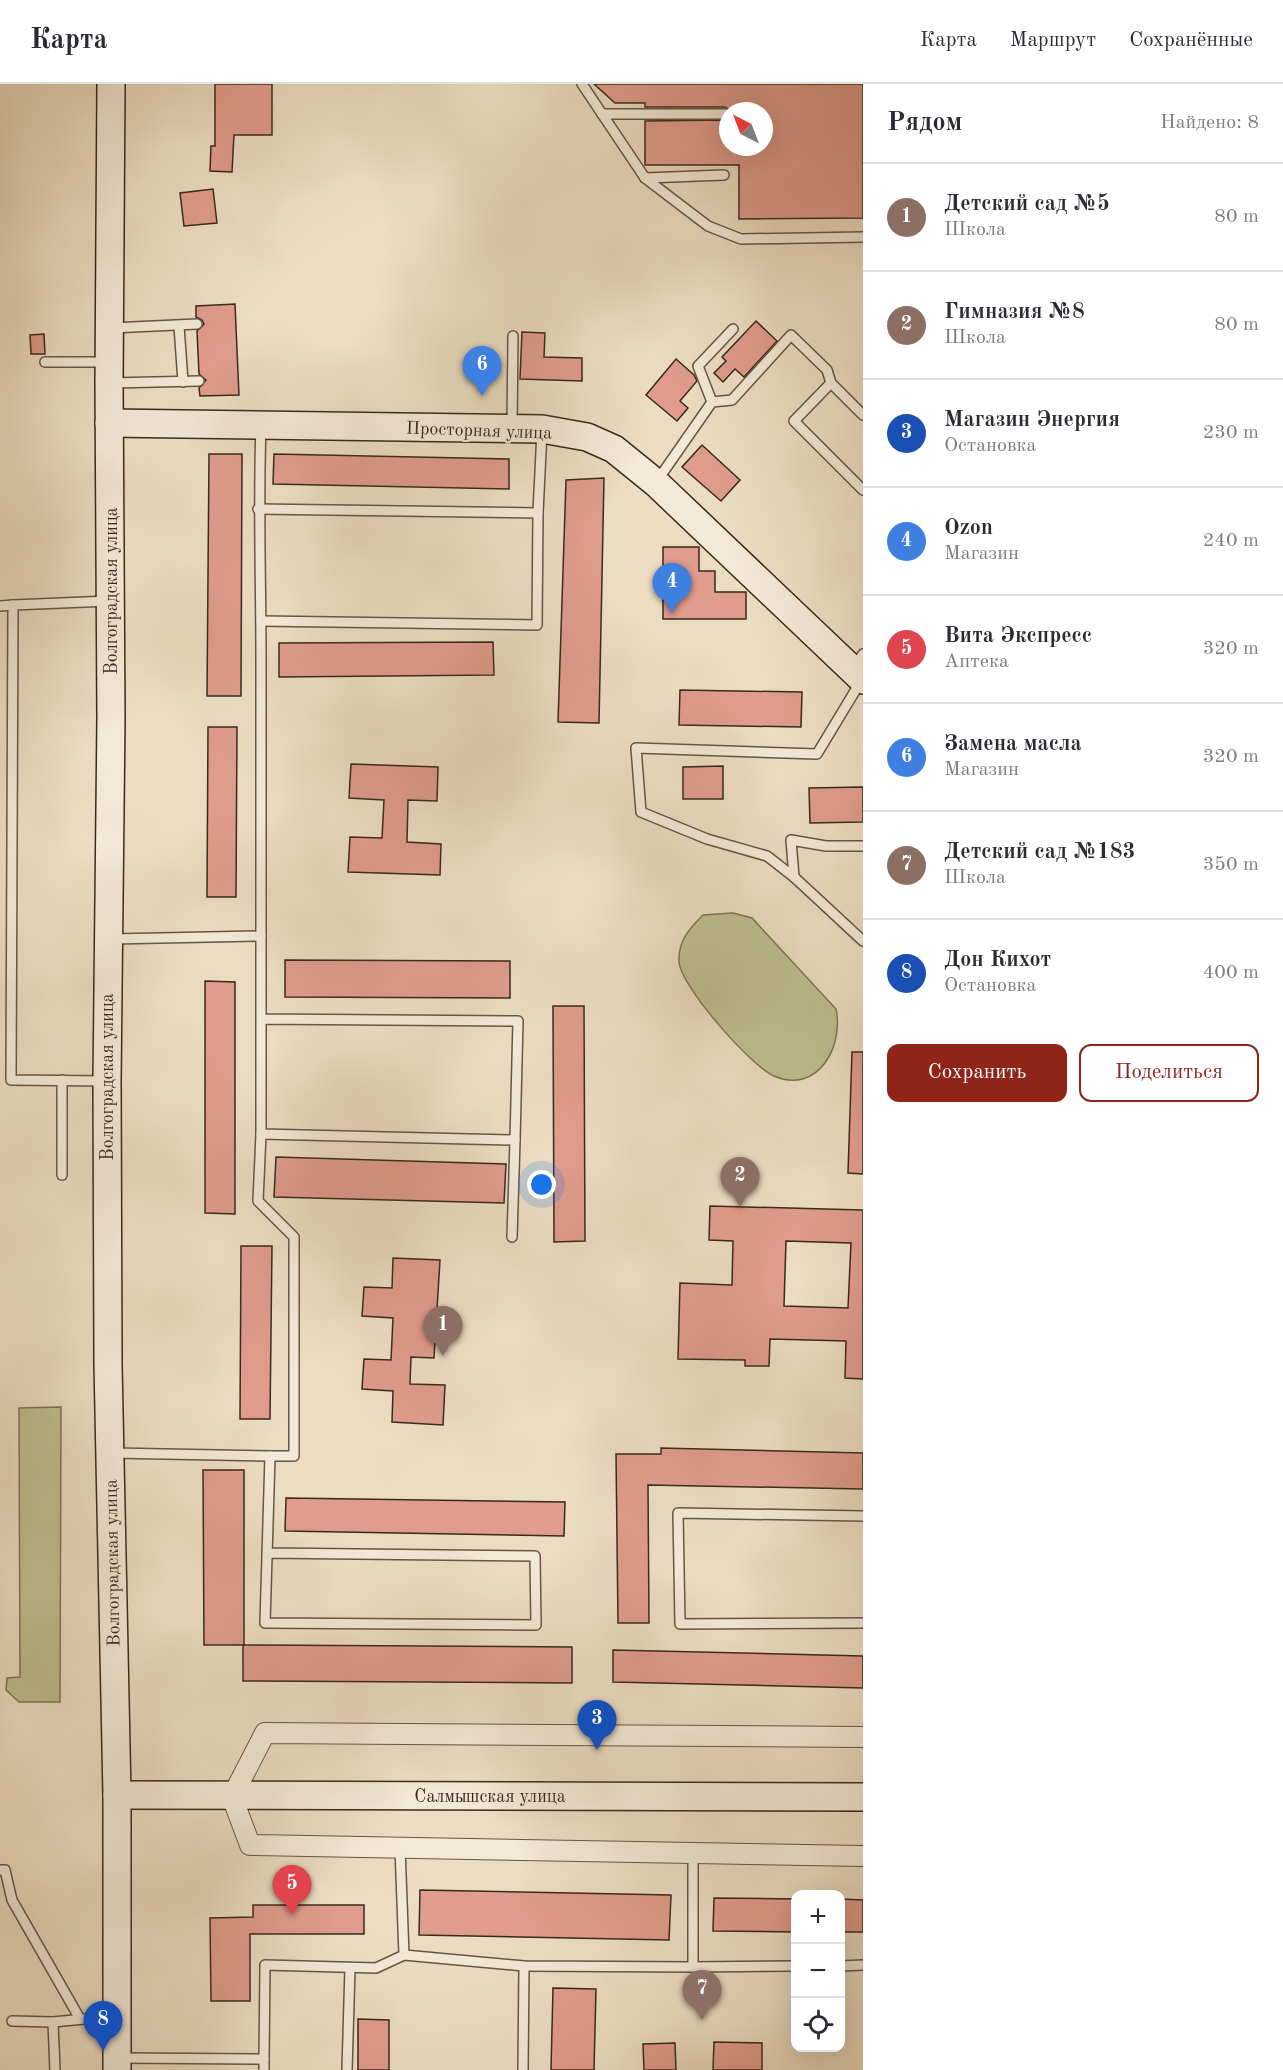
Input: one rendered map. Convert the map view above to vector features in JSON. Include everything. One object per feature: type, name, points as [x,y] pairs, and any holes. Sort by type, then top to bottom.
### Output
[{"type":"main road","name":"Волгоградская улица","points":[[111,84],[109,423],[112,601],[107,1081],[110,1453],[117,1795],[117,2064]]},
{"type":"main road","name":"Просторная улица","points":[[109,423],[542,429],[587,437],[614,448],[656,483],[860,670]]},
{"type":"main road","name":"Салмышская улица","points":[[117,1795],[863,1797]]},
{"type":"street","points":[[863,1737],[265,1733],[232,1797],[250,1845],[863,1856]]},
{"type":"lane","points":[[582,84],[645,178],[708,226],[741,239],[863,237]]},
{"type":"lane","points":[[602,114],[719,114]]},
{"type":"lane","points":[[645,178],[724,175]]},
{"type":"lane","points":[[109,328],[197,324]]},
{"type":"lane","points":[[179,326],[183,382]]},
{"type":"lane","points":[[712,402],[698,366],[733,328]]},
{"type":"lane","points":[[656,483],[712,402],[732,400],[791,335],[827,370],[831,383],[863,415]]},
{"type":"lane","points":[[512,429],[513,336]]},
{"type":"lane","points":[[45,362],[109,373],[183,382],[199,381]]},
{"type":"lane","points":[[831,383],[794,422],[863,490]]},
{"type":"lane","points":[[110,1453],[294,1456],[294,1237],[258,1201],[261,1134],[261,621],[258,509],[261,425]]},
{"type":"lane","points":[[261,621],[537,625],[538,513],[542,429]]},
{"type":"lane","points":[[258,509],[538,513]]},
{"type":"lane","points":[[0,606],[112,601]]},
{"type":"lane","points":[[11,1080],[13,605]]},
{"type":"lane","points":[[860,670],[817,754],[636,748],[641,812],[707,839],[766,856],[794,877],[863,941]]},
{"type":"lane","points":[[794,877],[790,840],[826,846],[863,846]]},
{"type":"lane","points":[[107,939],[261,936]]},
{"type":"lane","points":[[261,1019],[518,1021],[512,1237]]},
{"type":"lane","points":[[0,1080],[107,1081]]},
{"type":"lane","points":[[62,1080],[62,1175]]},
{"type":"lane","points":[[261,1134],[515,1140]]},
{"type":"lane","points":[[267,1553],[535,1556],[536,1626],[265,1623],[267,1553],[270,1456]]},
{"type":"lane","points":[[863,1516],[678,1513],[680,1624],[863,1623]]},
{"type":"lane","points":[[400,1848],[404,1954]]},
{"type":"lane","points":[[693,1854],[693,1966]]},
{"type":"lane","points":[[0,1870],[5,1870],[12,1900],[80,2019]]},
{"type":"lane","points":[[264,2070],[265,1965],[376,1968],[404,1954],[524,1966],[791,1966]]},
{"type":"lane","points":[[845,1965],[863,1965]]},
{"type":"lane","points":[[523,2070],[524,1966]]},
{"type":"lane","points":[[347,2070],[351,1968]]},
{"type":"lane","points":[[12,2021],[53,2022],[117,2016]]},
{"type":"lane","points":[[53,2022],[55,2070]]},
{"type":"lane","points":[[117,2064],[264,2059]]},
{"type":"green space","points":[[733,913],[752,918],[836,1009],[836,1038],[831,1051],[825,1063],[815,1073],[803,1079],[790,1080],[774,1076],[763,1069],[719,1025],[691,989],[683,974],[679,962],[680,948],[693,925],[703,915]]},
{"type":"green space","points":[[61,1407],[60,1702],[19,1702],[6,1690],[7,1678],[20,1677],[19,1408]]},
{"type":"building","points":[[215,84],[272,84],[272,135],[234,135],[232,172],[210,171],[211,146],[215,146]]},
{"type":"building","points":[[594,84],[863,84],[863,218],[739,219],[739,165],[645,165],[645,121],[719,120],[719,156],[773,156],[773,102],[719,102],[719,107],[645,107],[645,103],[615,103]]},
{"type":"building","points":[[213,189],[217,223],[184,226],[180,193]]},
{"type":"building","points":[[235,304],[239,395],[200,396],[199,388],[206,380],[199,374],[197,331],[204,324],[196,317],[196,306]]},
{"type":"building","points":[[756,321],[777,341],[744,377],[735,369],[723,382],[714,373],[726,361],[722,357]]},
{"type":"building","points":[[522,332],[545,333],[544,357],[582,358],[582,381],[520,379]]},
{"type":"building","points":[[44,334],[45,354],[31,354],[30,335]]},
{"type":"building","points":[[676,359],[694,375],[697,381],[680,401],[688,408],[677,421],[646,395]]},
{"type":"building","points":[[702,445],[740,480],[721,501],[682,467]]},
{"type":"building","points":[[209,454],[242,454],[241,696],[207,696]]},
{"type":"building","points":[[274,454],[509,459],[509,489],[273,484]]},
{"type":"building","points":[[604,478],[599,723],[558,722],[566,480]]},
{"type":"building","points":[[663,547],[699,547],[699,571],[715,571],[715,592],[746,592],[746,619],[663,619]]},
{"type":"building","points":[[493,642],[494,675],[279,677],[279,643]]},
{"type":"building","points":[[680,690],[802,692],[801,727],[679,725]]},
{"type":"building","points":[[208,727],[237,727],[236,897],[207,897]]},
{"type":"building","points":[[351,764],[438,767],[437,801],[408,800],[407,842],[441,844],[440,875],[348,872],[350,837],[382,838],[384,800],[349,798]]},
{"type":"building","points":[[723,766],[723,799],[683,799],[683,767]]},
{"type":"building","points":[[863,787],[863,822],[810,823],[809,788]]},
{"type":"building","points":[[285,960],[510,961],[510,998],[285,997]]},
{"type":"building","points":[[205,981],[235,982],[235,1214],[205,1213]]},
{"type":"building","points":[[553,1006],[584,1006],[585,1241],[554,1242]]},
{"type":"building","points":[[852,1052],[863,1052],[863,1174],[848,1173]]},
{"type":"building","points":[[276,1157],[506,1164],[504,1203],[274,1197]]},
{"type":"building","points":[[710,1206],[863,1210],[863,1379],[845,1378],[846,1341],[770,1339],[769,1366],[745,1366],[745,1360],[678,1359],[680,1283],[732,1285],[733,1241],[709,1240]],"holes":[[[786,1241],[851,1243],[848,1308],[784,1306]]]},
{"type":"building","points":[[241,1246],[272,1246],[270,1419],[240,1419]]},
{"type":"building","points":[[393,1258],[440,1260],[434,1358],[411,1357],[410,1384],[445,1385],[443,1425],[392,1422],[393,1391],[362,1389],[364,1359],[391,1360],[393,1318],[362,1316],[364,1287],[392,1288]]},
{"type":"building","points":[[661,1448],[863,1453],[863,1489],[648,1485],[649,1623],[618,1623],[616,1454],[661,1454]]},
{"type":"building","points":[[203,1470],[244,1470],[244,1645],[204,1645]]},
{"type":"building","points":[[286,1498],[565,1502],[564,1536],[285,1531]]},
{"type":"building","points":[[243,1645],[572,1647],[572,1683],[243,1681]]},
{"type":"building","points":[[613,1650],[863,1656],[863,1688],[613,1682]]},
{"type":"building","points":[[420,1890],[671,1895],[669,1940],[419,1935]]},
{"type":"building","points":[[714,1898],[791,1899],[791,1932],[713,1931]]},
{"type":"building","points":[[845,1899],[863,1900],[863,1932],[845,1932]]},
{"type":"building","points":[[253,1905],[364,1905],[364,1934],[250,1934],[250,2001],[211,2001],[210,1918],[253,1917]]},
{"type":"building","points":[[553,1988],[596,1989],[594,2070],[551,2070]]},
{"type":"building","points":[[358,2019],[389,2020],[389,2070],[358,2070]]},
{"type":"building","points":[[714,2042],[762,2043],[762,2070],[713,2070]]},
{"type":"building","points":[[675,2043],[676,2070],[644,2070],[643,2044]]},
{"type":"place","name":"Замена масла","points":[[482,396]]},
{"type":"place","name":"Ozon","points":[[672,613]]},
{"type":"place","name":"Гимназия №8","points":[[740,1207]]},
{"type":"place","name":"Детский сад №5","points":[[443,1356]]},
{"type":"place","name":"Магазин Энергия","points":[[597,1750]]},
{"type":"place","name":"Вита Экспресс","points":[[292,1915]]},
{"type":"place","name":"Детский сад №183","points":[[702,2020]]},
{"type":"place","name":"Дон Кихот","points":[[103,2051]]}]
